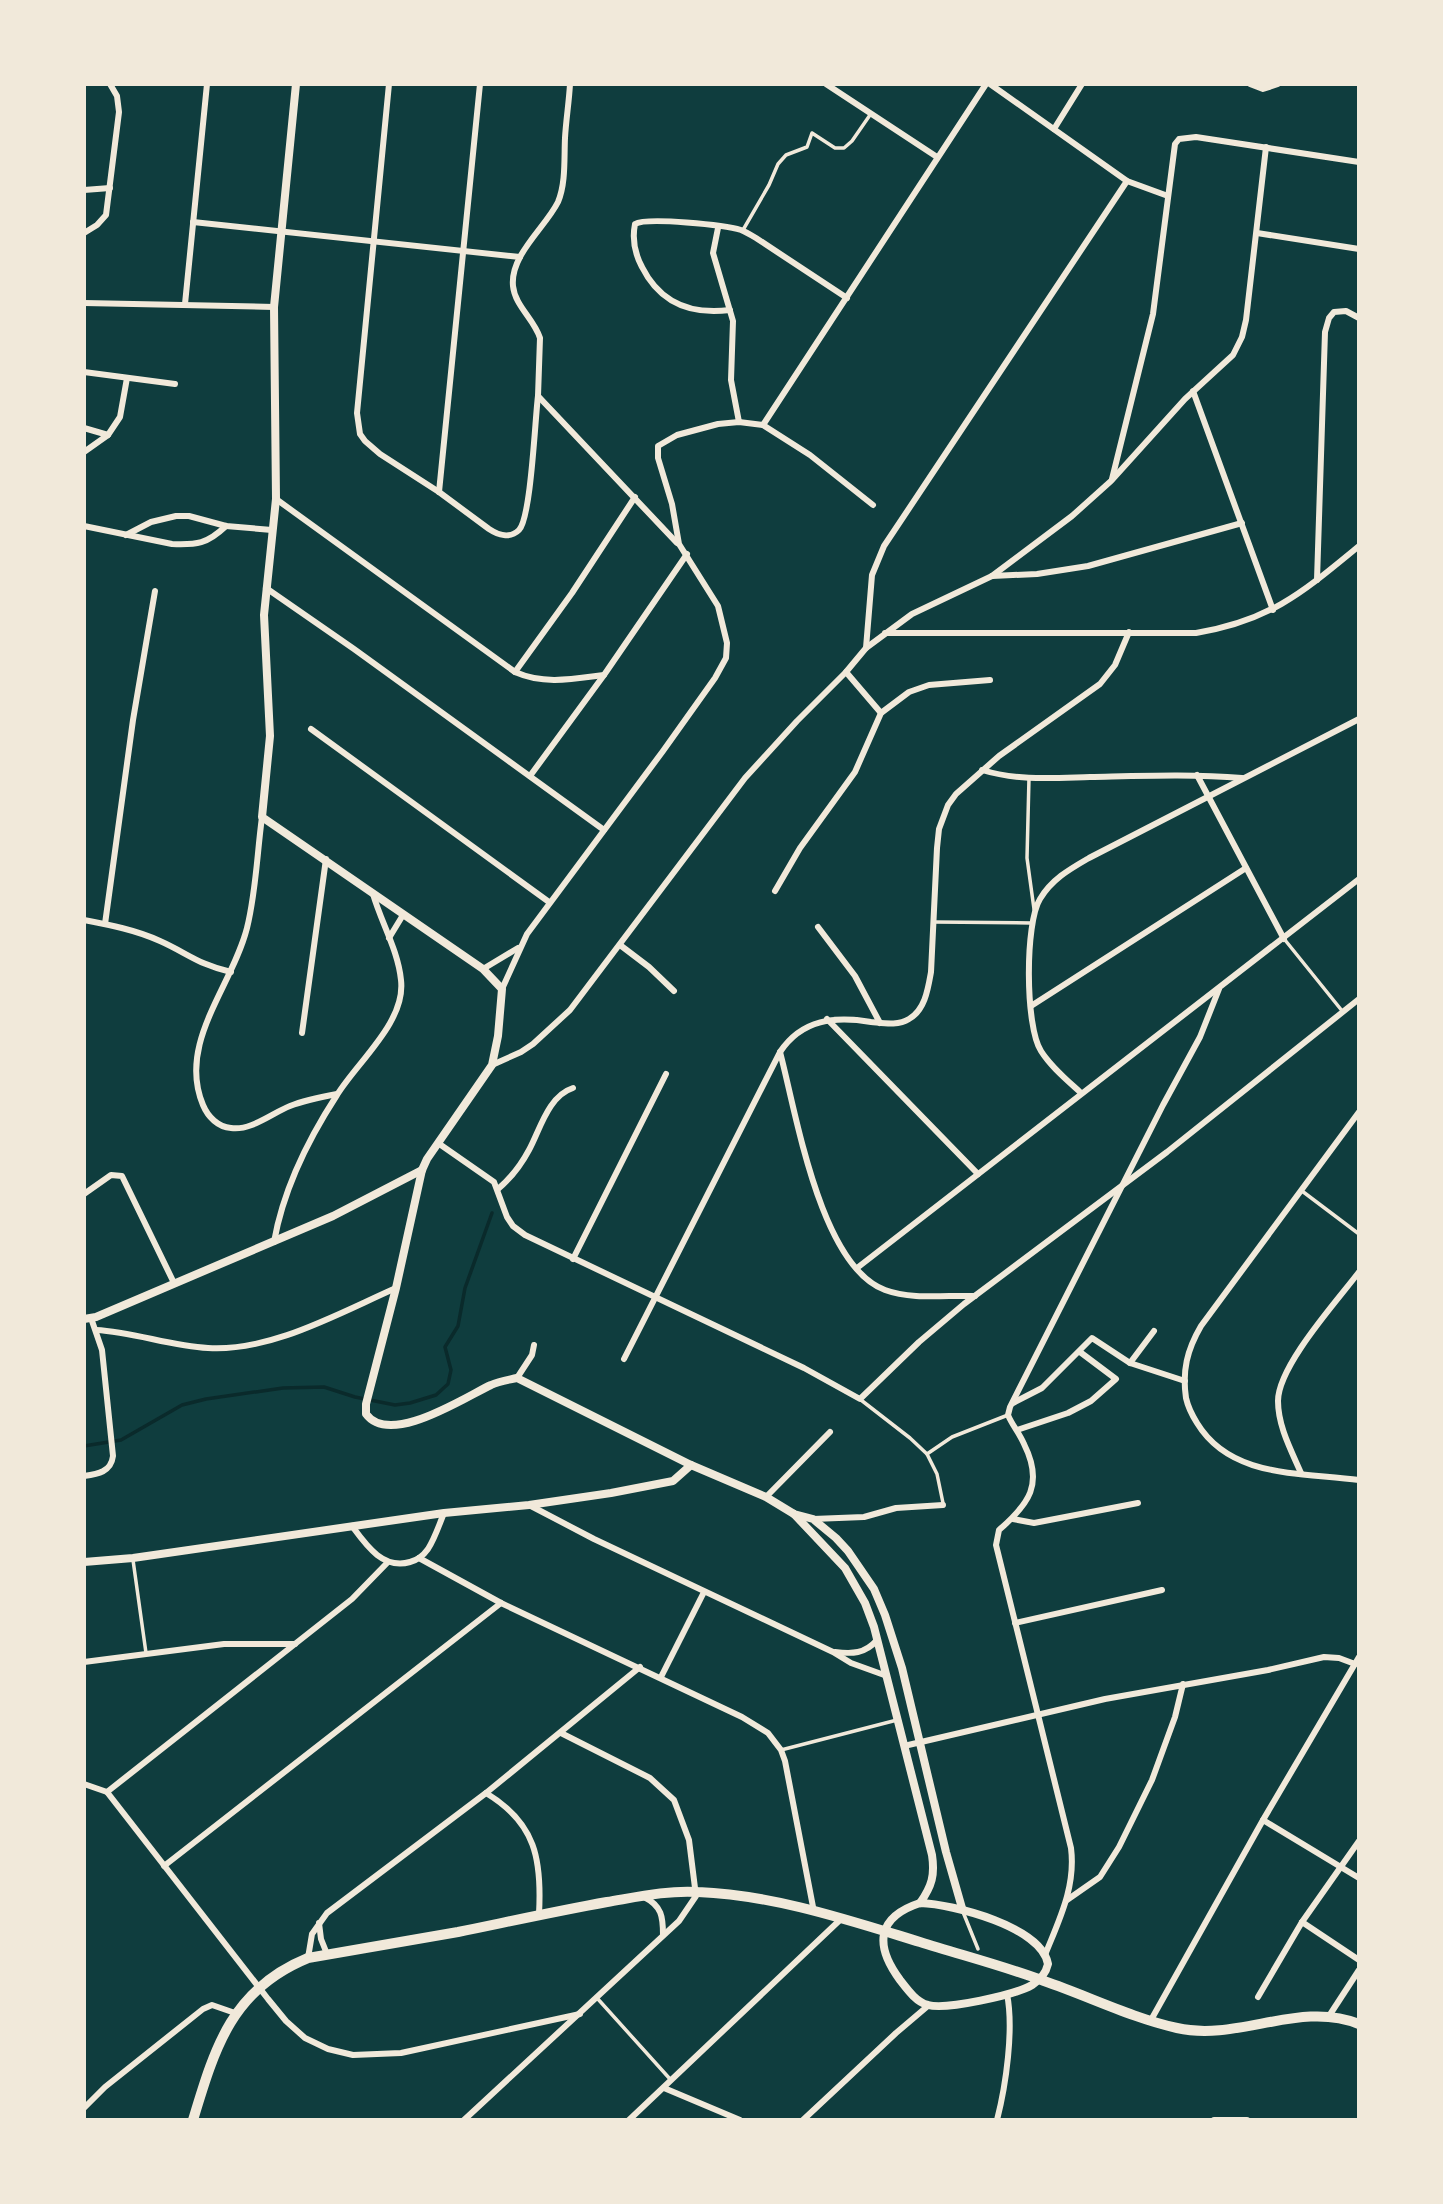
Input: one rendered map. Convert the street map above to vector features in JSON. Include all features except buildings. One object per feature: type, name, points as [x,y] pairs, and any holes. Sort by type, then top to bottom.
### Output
[{"type":"main road","points":[[193,2120],[214,2056],[235,2013],[259,1987],[281,1969],[308,1958],[457,1932],[539,1914],[643,1896],[696,1891],[763,1900],[841,1919],[1040,1979],[1151,2020],[1190,2031],[1240,2029],[1274,2021],[1329,2016],[1359,2024]]},
{"type":"street","points":[[84,233],[106,215],[120,112],[117,96],[110,84]]},
{"type":"street","points":[[185,304],[207,84]]},
{"type":"street","points":[[296,84],[274,307],[276,499],[266,589],[264,642],[270,736],[247,928],[231,972],[203,1031],[197,1053],[198,1089],[212,1119],[219,1125],[236,1129],[246,1127],[292,1105],[337,1094]]},
{"type":"street","points":[[388,84],[357,413],[360,434],[373,447],[496,534],[513,534],[520,529],[529,507],[540,338],[519,302],[513,284],[520,257],[548,220],[559,200],[570,84]]},
{"type":"street","points":[[439,492],[480,84]]},
{"type":"street","points":[[826,84],[937,157]]},
{"type":"street","points":[[763,425],[937,157],[988,84],[1127,181],[1168,196]]},
{"type":"street","points":[[1054,129],[1082,84]]},
{"type":"street","points":[[1250,84],[1263,89],[1277,85]]},
{"type":"street","points":[[1111,481],[1153,314],[1173,151],[1179,139],[1196,137],[1359,162]]},
{"type":"street","points":[[492,1065],[521,1052],[559,1022],[583,995],[745,778],[866,648],[912,614],[992,576],[1072,516],[1111,481],[1194,391],[1223,366],[1238,347],[1246,320],[1266,147]]},
{"type":"street","points":[[866,648],[872,575],[884,547],[1127,181]]},
{"type":"street","points":[[84,190],[110,188]]},
{"type":"street","points":[[730,310],[694,309],[664,297],[648,279],[639,261],[634,239],[635,224],[641,221],[691,223],[742,231],[756,237],[847,298]]},
{"type":"street","points":[[193,222],[520,257]]},
{"type":"street","points":[[718,228],[713,253],[734,327],[731,380],[739,422]]},
{"type":"street","points":[[1257,233],[1359,249]]},
{"type":"street","points":[[84,303],[274,307]]},
{"type":"street","points":[[1317,580],[1325,332],[1334,312],[1346,311],[1359,318]]},
{"type":"street","points":[[84,372],[175,384]]},
{"type":"street","points":[[84,452],[108,435],[120,417],[127,378]]},
{"type":"street","points":[[1194,391],[1273,610]]},
{"type":"street","points":[[534,1345],[534,1351],[517,1378],[489,1386],[436,1415],[415,1421],[382,1424],[373,1422],[365,1411],[422,1170],[492,1065],[498,1036],[502,989],[519,947],[715,678],[726,658],[727,643],[718,606],[687,554],[538,396]]},
{"type":"street","points":[[679,544],[672,504],[658,458],[658,446],[697,429],[739,422],[763,425],[810,455],[873,505]]},
{"type":"street","points":[[84,428],[108,435]]},
{"type":"street","points":[[515,672],[635,498]]},
{"type":"street","points":[[276,499],[515,672],[530,679],[542,680],[604,675]]},
{"type":"street","points":[[125,535],[152,522],[176,516],[189,516],[226,526],[272,530]]},
{"type":"street","points":[[992,576],[1037,574],[1088,566],[1242,523]]},
{"type":"street","points":[[84,526],[172,544],[203,543],[211,540],[226,526]]},
{"type":"street","points":[[886,633],[1196,633],[1240,623],[1273,610],[1317,580],[1359,546]]},
{"type":"street","points":[[530,776],[687,554]]},
{"type":"street","points":[[266,589],[354,649],[604,830]]},
{"type":"street","points":[[105,924],[133,720],[155,591]]},
{"type":"street","points":[[624,1359],[789,1039],[802,1029],[827,1019],[880,1023],[907,1021],[922,1006],[928,992],[931,972],[937,848],[943,814],[957,794],[982,770],[1100,684],[1115,665],[1129,632]]},
{"type":"street","points":[[846,672],[881,713]]},
{"type":"street","points":[[775,891],[800,848],[855,772],[881,713],[909,692],[929,685],[990,680]]},
{"type":"street","points":[[1082,1093],[1052,1066],[1034,1038],[1031,1006],[1031,923],[1034,910],[1052,883],[1067,870],[1124,839],[1359,719]]},
{"type":"street","points":[[311,729],[550,902]]},
{"type":"street","points":[[982,770],[1029,779],[1197,775],[1244,778]]},
{"type":"street","points":[[1197,775],[1284,939]]},
{"type":"street","points":[[262,817],[483,969],[502,989]]},
{"type":"street","points":[[302,1032],[326,859]]},
{"type":"street","points":[[1031,1006],[1246,868]]},
{"type":"street","points":[[856,1268],[1359,879]]},
{"type":"street","points":[[274,1242],[277,1225],[294,1179],[337,1094],[394,1016],[400,999],[402,982],[373,893]]},
{"type":"street","points":[[389,938],[402,915]]},
{"type":"street","points":[[84,920],[159,940],[202,965],[231,972]]},
{"type":"street","points":[[818,927],[855,976],[880,1023]]},
{"type":"street","points":[[620,945],[674,991]]},
{"type":"street","points":[[483,969],[519,947]]},
{"type":"street","points":[[1045,1955],[1067,1900],[1074,1866],[996,1545],[999,1530],[1013,1519],[1028,1496],[1034,1475],[1026,1446],[1008,1415],[1163,1105],[1208,1021],[1219,989]]},
{"type":"street","points":[[438,1143],[494,1182],[513,1226],[525,1235],[804,1368],[860,1399],[919,1342],[975,1296],[1125,1183],[1359,999]]},
{"type":"street","points":[[827,1019],[978,1174]]},
{"type":"street","points":[[780,1052],[813,1183],[832,1228],[856,1268],[875,1285],[896,1293],[975,1296]]},
{"type":"street","points":[[573,1259],[666,1074]]},
{"type":"street","points":[[498,1189],[517,1169],[552,1104],[566,1090],[573,1088]]},
{"type":"street","points":[[1359,1112],[1196,1335],[1186,1358],[1185,1381],[1188,1405],[1203,1434],[1216,1448],[1235,1460],[1259,1468],[1359,1480]]},
{"type":"street","points":[[84,1476],[96,1475],[109,1468],[112,1463],[102,1350],[96,1329],[87,1318],[333,1216],[422,1170]]},
{"type":"street","points":[[84,1194],[111,1175],[122,1176],[174,1283]]},
{"type":"street","points":[[1301,1473],[1279,1415],[1278,1397],[1282,1380],[1319,1324],[1359,1272]]},
{"type":"street","points":[[96,1329],[187,1346],[240,1347],[292,1332],[396,1288]]},
{"type":"street","points":[[1130,1363],[1154,1331]]},
{"type":"street","points":[[1012,1404],[1042,1388],[1092,1338],[1130,1363],[1185,1381]]},
{"type":"street","points":[[1017,1430],[1068,1413],[1091,1401],[1116,1379],[1080,1352]]},
{"type":"street","points":[[517,1378],[691,1465],[766,1497],[794,1514],[834,1553],[865,1603],[888,1676],[932,1855],[934,1878],[930,1890],[920,1903],[898,1913],[883,1931],[882,1939],[887,1958],[897,1976],[915,1997],[929,2005],[1007,1994],[1033,1985],[1047,1969],[1045,1955],[1040,1947],[1013,1930],[962,1908],[920,1903]]},
{"type":"street","points":[[766,1497],[830,1432]]},
{"type":"street","points":[[84,1562],[133,1558],[444,1513],[529,1505],[673,1481],[691,1465]]},
{"type":"street","points":[[1013,1519],[1034,1523],[1138,1503]]},
{"type":"street","points":[[529,1505],[851,1663],[888,1676]]},
{"type":"street","points":[[794,1514],[813,1519],[864,1517],[896,1508],[943,1505]]},
{"type":"street","points":[[352,1526],[372,1551],[388,1562],[403,1564],[419,1558],[427,1550],[444,1513]]},
{"type":"street","points":[[813,1519],[848,1551],[874,1589],[885,1615],[902,1668],[962,1908]]},
{"type":"street","points":[[419,1558],[501,1603],[661,1677],[760,1727],[781,1750],[802,1841],[814,1912]]},
{"type":"street","points":[[107,1792],[352,1599],[388,1562]]},
{"type":"street","points":[[1015,1623],[1162,1590]]},
{"type":"street","points":[[661,1677],[704,1592]]},
{"type":"street","points":[[164,1866],[501,1603]]},
{"type":"street","points":[[833,1652],[862,1652],[877,1640]]},
{"type":"street","points":[[84,1662],[224,1644],[295,1644]]},
{"type":"street","points":[[904,1746],[1037,1713],[1324,1657],[1339,1658],[1354,1664]]},
{"type":"street","points":[[1151,2020],[1263,1820],[1359,1657]]},
{"type":"street","points":[[308,1958],[312,1934],[327,1913],[486,1793],[640,1667]]},
{"type":"street","points":[[1067,1900],[1100,1877],[1119,1847],[1152,1780],[1175,1717],[1183,1684]]},
{"type":"street","points":[[464,2120],[663,1935],[688,1910],[696,1891],[689,1840],[674,1800],[650,1778],[561,1733]]},
{"type":"street","points":[[84,1784],[107,1792],[286,2021],[305,2038],[328,2049],[353,2055],[401,2053],[580,2014]]},
{"type":"street","points":[[486,1793],[510,1809],[523,1823],[530,1837],[541,1881],[539,1914]]},
{"type":"street","points":[[1263,1820],[1359,1878]]},
{"type":"street","points":[[1258,1997],[1302,1922],[1359,1841]]},
{"type":"street","points":[[932,1855],[946,1852]]},
{"type":"street","points":[[643,1896],[658,1906],[662,1914],[663,1935]]},
{"type":"street","points":[[629,2120],[841,1919]]},
{"type":"street","points":[[319,1922],[321,1939],[327,1954]]},
{"type":"street","points":[[1302,1922],[1359,1960]]},
{"type":"street","points":[[1329,2016],[1359,1970]]},
{"type":"street","points":[[997,2120],[1007,2048],[1007,1994]]},
{"type":"street","points":[[84,2108],[105,2087],[203,2009],[212,2005],[220,2006],[235,2013]]},
{"type":"street","points":[[803,2120],[929,2005]]},
{"type":"street","points":[[664,2088],[740,2120]]},
{"type":"street","points":[[1214,2120],[1247,2120]]},
{"type":"lane","points":[[742,231],[778,164],[786,155],[807,147],[813,132],[835,148],[844,148],[871,113]]},
{"type":"lane","points":[[1029,779],[1027,866],[1034,910]]},
{"type":"lane","points":[[934,922],[1031,923]]},
{"type":"lane","points":[[1284,939],[1343,1012]]},
{"type":"lane","points":[[1301,1190],[1359,1234]]},
{"type":"lane","points":[[860,1399],[927,1454],[940,1484],[943,1505]]},
{"type":"lane","points":[[927,1454],[952,1437],[1008,1415]]},
{"type":"lane","points":[[133,1558],[147,1655]]},
{"type":"lane","points":[[781,1750],[897,1720]]},
{"type":"lane","points":[[962,1908],[978,1949]]},
{"type":"lane","points":[[597,1998],[671,2081]]},
{"type":"waterway","points":[[84,1446],[121,1440],[182,1405],[206,1399],[283,1388],[324,1387],[395,1405],[436,1395],[448,1384],[451,1370],[445,1347],[458,1326],[465,1288],[492,1213]]}]
